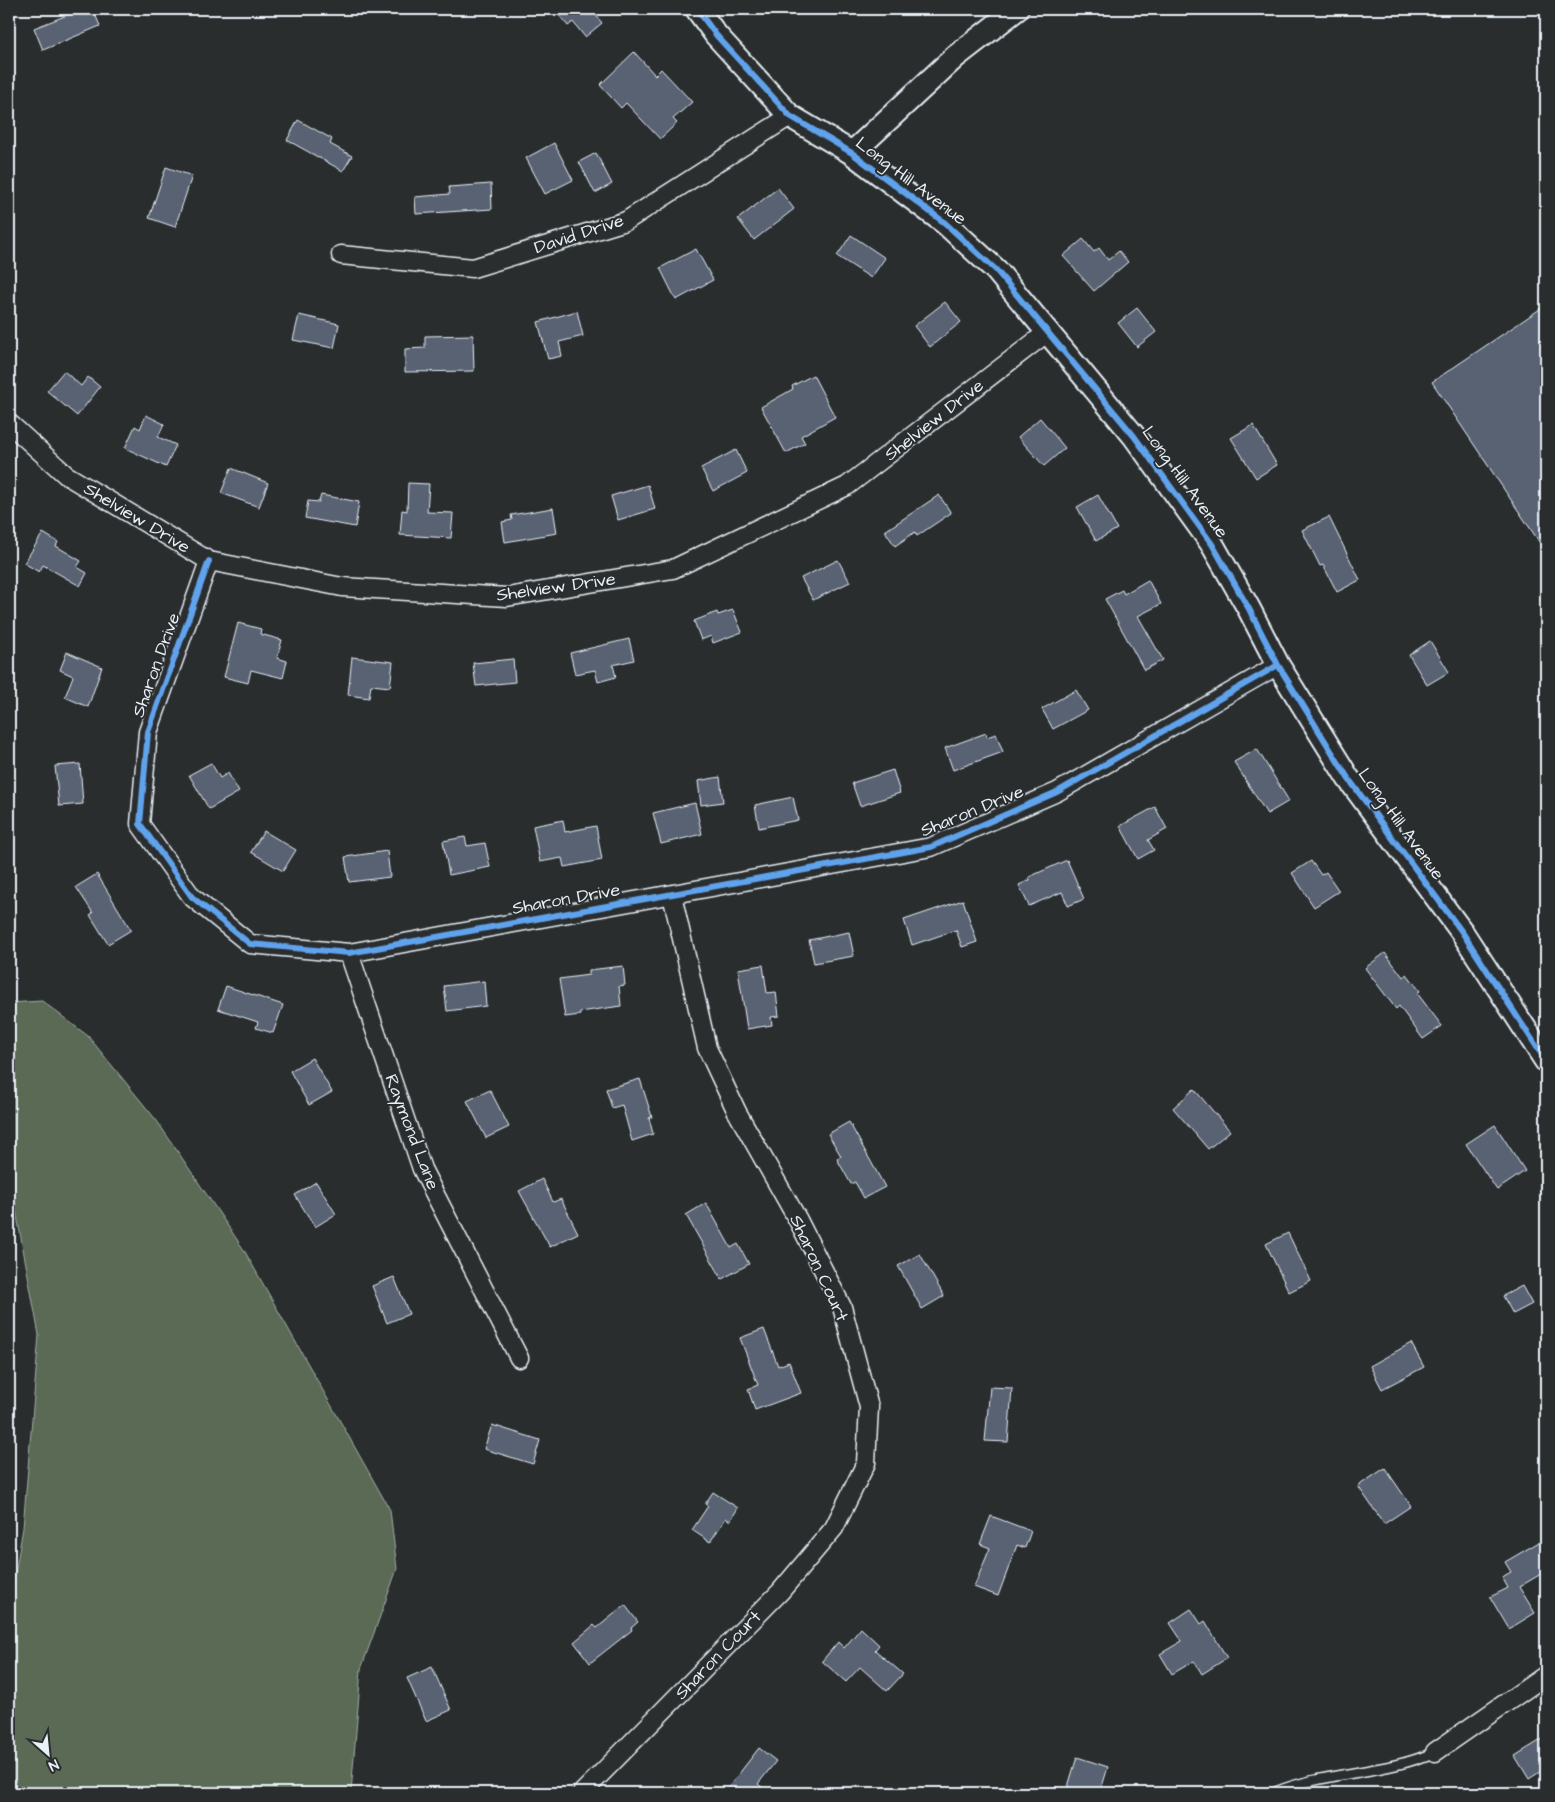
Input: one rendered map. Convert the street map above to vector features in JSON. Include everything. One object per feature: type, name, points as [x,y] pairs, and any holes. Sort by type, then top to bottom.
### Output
[{"type":"street","name":"Long Hill Avenue","points":[[697,9],[716,35],[790,116],[852,153],[945,223],[996,270],[1049,331],[1134,436],[1212,544],[1278,665],[1348,778],[1462,932],[1546,1061]]},
{"type":"street","points":[[852,153],[955,57],[1017,9]]},
{"type":"street","name":"David Drive","points":[[341,255],[473,268],[626,221],[790,116]]},
{"type":"street","name":"Shelview Drive","points":[[9,423],[66,475],[209,561],[342,587],[507,597],[673,569],[847,486],[1049,331]]},
{"type":"street","name":"Sharon Drive","points":[[209,561],[148,732],[140,824],[192,897],[250,944],[349,953],[931,847],[1057,792],[1278,665]]},
{"type":"street","name":"Sharon Court","points":[[582,1793],[780,1592],[834,1528],[866,1464],[869,1407],[842,1307],[798,1220],[737,1112],[707,1048],[672,895]]},
{"type":"street","name":"Raymond Lane","points":[[349,953],[422,1169],[518,1358]]},
{"type":"street","points":[[1435,1752],[1546,1675]]},
{"type":"lane","points":[[1273,1793],[1295,1786],[1412,1762],[1435,1752]]},
{"type":"green space","points":[[42,1001],[88,1036],[157,1121],[244,1250],[390,1510],[397,1569],[361,1669],[351,1793],[9,1793],[9,1587],[13,1585],[23,1528],[39,1335],[9,1173],[9,1003]]},
{"type":"building","points":[[83,9],[93,9],[100,26],[43,50],[34,28]]},
{"type":"building","points":[[554,9],[591,9],[602,23],[585,37],[573,22],[568,26]]},
{"type":"building","points":[[634,52],[655,75],[661,69],[692,102],[673,119],[677,123],[660,139],[626,103],[621,108],[600,85]]},
{"type":"building","points":[[298,120],[332,139],[330,144],[352,156],[343,171],[287,140]]},
{"type":"building","points":[[554,143],[573,180],[545,194],[526,158]]},
{"type":"building","points":[[596,153],[612,184],[595,193],[579,162]]},
{"type":"building","points":[[166,167],[192,176],[175,227],[149,218]]},
{"type":"building","points":[[491,184],[492,209],[416,214],[415,197],[450,194],[449,187]]},
{"type":"building","points":[[778,188],[794,209],[754,240],[738,219]]},
{"type":"building","points":[[851,235],[885,258],[871,278],[837,256]]},
{"type":"building","points":[[1083,239],[1094,252],[1099,248],[1108,260],[1119,251],[1128,262],[1094,291],[1063,256]]},
{"type":"building","points":[[696,249],[713,280],[676,300],[660,268]]},
{"type":"building","points":[[945,302],[961,322],[930,347],[914,326]]},
{"type":"building","points":[[1546,305],[1546,552],[1432,382]]},
{"type":"building","points":[[1137,308],[1156,332],[1137,347],[1118,323]]},
{"type":"building","points":[[577,311],[583,336],[559,342],[562,356],[548,359],[538,322]]},
{"type":"building","points":[[299,315],[339,324],[334,348],[293,340]]},
{"type":"building","points":[[473,335],[474,371],[405,372],[405,349],[425,348],[425,336]]},
{"type":"building","points":[[64,371],[81,386],[88,377],[100,387],[77,416],[47,391]]},
{"type":"building","points":[[813,375],[835,417],[801,436],[805,443],[786,453],[761,407],[793,389],[792,386]]},
{"type":"building","points":[[146,415],[164,424],[158,437],[176,445],[166,467],[125,448],[135,426],[140,429]]},
{"type":"building","points":[[1040,418],[1065,448],[1044,466],[1018,437]]},
{"type":"building","points":[[1253,425],[1277,465],[1256,478],[1231,438]]},
{"type":"building","points":[[736,450],[747,473],[713,491],[701,468]]},
{"type":"building","points":[[231,468],[268,483],[259,507],[221,493]]},
{"type":"building","points":[[408,483],[429,484],[427,512],[453,513],[451,538],[400,535],[402,510],[407,511]]},
{"type":"building","points":[[648,485],[655,509],[618,520],[611,496]]},
{"type":"building","points":[[321,495],[359,502],[355,527],[305,518],[308,501],[319,502]]},
{"type":"building","points":[[939,495],[951,513],[917,536],[915,532],[895,546],[885,531]]},
{"type":"building","points":[[1098,495],[1117,529],[1096,541],[1077,507]]},
{"type":"building","points":[[553,508],[557,533],[505,542],[502,522],[512,520],[511,515]]},
{"type":"building","points":[[1329,517],[1360,580],[1337,592],[1323,565],[1320,566],[1302,530]]},
{"type":"building","points":[[43,533],[58,542],[56,546],[81,561],[77,567],[87,573],[80,586],[43,565],[39,572],[24,563]]},
{"type":"building","points":[[838,560],[850,582],[813,600],[801,578]]},
{"type":"building","points":[[1148,580],[1161,604],[1138,616],[1163,660],[1144,670],[1105,599],[1122,590],[1124,594]]},
{"type":"building","points":[[733,610],[742,632],[713,643],[711,636],[701,640],[694,621],[717,612],[718,615]]},
{"type":"building","points":[[238,623],[261,629],[260,634],[282,640],[277,658],[287,661],[283,678],[251,670],[248,683],[224,677]]},
{"type":"building","points":[[629,639],[634,660],[613,665],[616,677],[598,682],[595,670],[575,674],[570,653]]},
{"type":"building","points":[[1430,641],[1449,672],[1427,685],[1409,655]]},
{"type":"building","points":[[67,652],[102,667],[88,707],[65,697],[73,676],[60,670]]},
{"type":"building","points":[[352,657],[393,662],[390,687],[371,685],[369,698],[348,695]]},
{"type":"building","points":[[513,659],[515,682],[476,686],[473,663]]},
{"type":"building","points":[[1076,690],[1088,710],[1053,729],[1042,709]]},
{"type":"building","points":[[986,733],[987,737],[996,734],[1003,752],[953,770],[945,748]]},
{"type":"building","points":[[1257,749],[1289,801],[1267,814],[1234,762]]},
{"type":"building","points":[[211,763],[220,778],[228,773],[239,792],[209,809],[189,775]]},
{"type":"building","points":[[80,764],[83,804],[59,806],[55,766]]},
{"type":"building","points":[[893,770],[900,793],[860,806],[852,783]]},
{"type":"building","points":[[720,777],[723,802],[701,805],[698,781]]},
{"type":"building","points":[[793,797],[798,820],[759,828],[755,805]]},
{"type":"building","points":[[695,803],[702,834],[661,844],[653,813]]},
{"type":"building","points":[[1155,807],[1167,829],[1148,840],[1154,850],[1138,859],[1120,826]]},
{"type":"building","points":[[563,820],[565,832],[596,826],[602,860],[564,867],[562,858],[540,862],[533,826]]},
{"type":"building","points":[[264,831],[296,850],[283,871],[251,852]]},
{"type":"building","points":[[465,837],[467,846],[485,843],[490,867],[449,875],[443,841]]},
{"type":"building","points":[[387,851],[390,877],[349,882],[345,857]]},
{"type":"building","points":[[1067,860],[1084,899],[1068,906],[1062,892],[1029,906],[1019,885],[1030,880],[1029,877]]},
{"type":"building","points":[[1311,861],[1321,875],[1326,872],[1339,891],[1314,907],[1292,873]]},
{"type":"building","points":[[97,874],[131,930],[108,944],[90,915],[93,913],[76,887]]},
{"type":"building","points":[[963,900],[977,942],[962,947],[956,930],[912,945],[904,920]]},
{"type":"building","points":[[849,932],[854,956],[814,963],[809,940]]},
{"type":"building","points":[[1385,953],[1403,977],[1407,974],[1420,991],[1417,993],[1442,1026],[1423,1039],[1399,1006],[1396,1009],[1365,968]]},
{"type":"building","points":[[763,965],[767,993],[776,992],[779,1016],[771,1017],[772,1025],[747,1029],[738,969]]},
{"type":"building","points":[[623,966],[625,985],[619,986],[621,1006],[580,1012],[580,1015],[565,1017],[559,979],[589,975],[589,970]]},
{"type":"building","points":[[484,981],[486,1006],[447,1011],[444,986]]},
{"type":"building","points":[[226,986],[283,1005],[273,1033],[256,1028],[258,1022],[218,1009]]},
{"type":"building","points":[[312,1058],[332,1092],[309,1105],[290,1071]]},
{"type":"building","points":[[640,1079],[652,1117],[649,1118],[653,1134],[632,1141],[622,1105],[612,1108],[606,1089]]},
{"type":"building","points":[[1194,1089],[1230,1131],[1208,1149],[1173,1108]]},
{"type":"building","points":[[490,1090],[509,1127],[486,1138],[467,1101]]},
{"type":"building","points":[[849,1122],[885,1187],[864,1198],[855,1182],[851,1184],[837,1159],[841,1156],[828,1134]]},
{"type":"building","points":[[1495,1125],[1525,1171],[1497,1190],[1466,1144]]},
{"type":"building","points":[[542,1179],[553,1202],[561,1199],[578,1233],[550,1247],[519,1191]]},
{"type":"building","points":[[316,1182],[336,1214],[315,1227],[295,1195]]},
{"type":"building","points":[[706,1203],[731,1248],[738,1244],[749,1264],[722,1279],[686,1215]]},
{"type":"building","points":[[1288,1233],[1311,1281],[1289,1292],[1266,1244]]},
{"type":"building","points":[[920,1254],[944,1296],[922,1309],[898,1266]]},
{"type":"building","points":[[394,1277],[409,1314],[387,1323],[372,1286]]},
{"type":"building","points":[[1522,1286],[1532,1304],[1513,1314],[1503,1296]]},
{"type":"building","points":[[764,1329],[778,1366],[789,1362],[801,1393],[755,1410],[748,1389],[758,1385],[740,1338]]},
{"type":"building","points":[[1411,1343],[1424,1367],[1382,1389],[1370,1366]]},
{"type":"building","points":[[990,1387],[1012,1388],[1008,1442],[985,1441]]},
{"type":"building","points":[[492,1425],[540,1440],[533,1464],[484,1449]]},
{"type":"building","points":[[1385,1468],[1411,1506],[1384,1524],[1358,1486]]},
{"type":"building","points":[[713,1492],[738,1508],[730,1521],[726,1518],[710,1542],[692,1530],[708,1506],[705,1504]]},
{"type":"building","points":[[991,1516],[1031,1531],[1025,1548],[1017,1545],[998,1596],[974,1587],[990,1548],[980,1544]]},
{"type":"building","points":[[1546,1538],[1546,1571],[1519,1587],[1535,1613],[1509,1629],[1490,1597],[1508,1588],[1502,1577],[1511,1572],[1505,1562]]},
{"type":"building","points":[[625,1605],[638,1622],[631,1628],[632,1630],[590,1663],[574,1642],[594,1625],[597,1628]]},
{"type":"building","points":[[1191,1609],[1201,1624],[1205,1621],[1227,1658],[1202,1674],[1194,1661],[1172,1674],[1160,1654],[1182,1641],[1170,1623]]},
{"type":"building","points":[[861,1628],[879,1645],[875,1650],[903,1674],[887,1691],[860,1667],[846,1682],[822,1661],[838,1642],[844,1648]]},
{"type":"building","points":[[432,1667],[451,1710],[426,1721],[407,1678]]},
{"type":"building","points":[[1546,1737],[1546,1768],[1529,1779],[1515,1756]]},
{"type":"building","points":[[759,1748],[776,1761],[758,1784],[769,1793],[724,1793]]},
{"type":"building","points":[[1077,1757],[1108,1767],[1100,1793],[1066,1793]]},
{"type":"cycle path","points":[[697,9],[716,35],[790,116],[852,153],[945,223],[996,270],[1134,436],[1212,544],[1278,665],[1348,778],[1462,932],[1546,1061]]},
{"type":"cycle path","points":[[209,561],[148,732],[140,824],[192,897],[250,944],[349,953],[931,847],[1057,792],[1278,665]]}]
